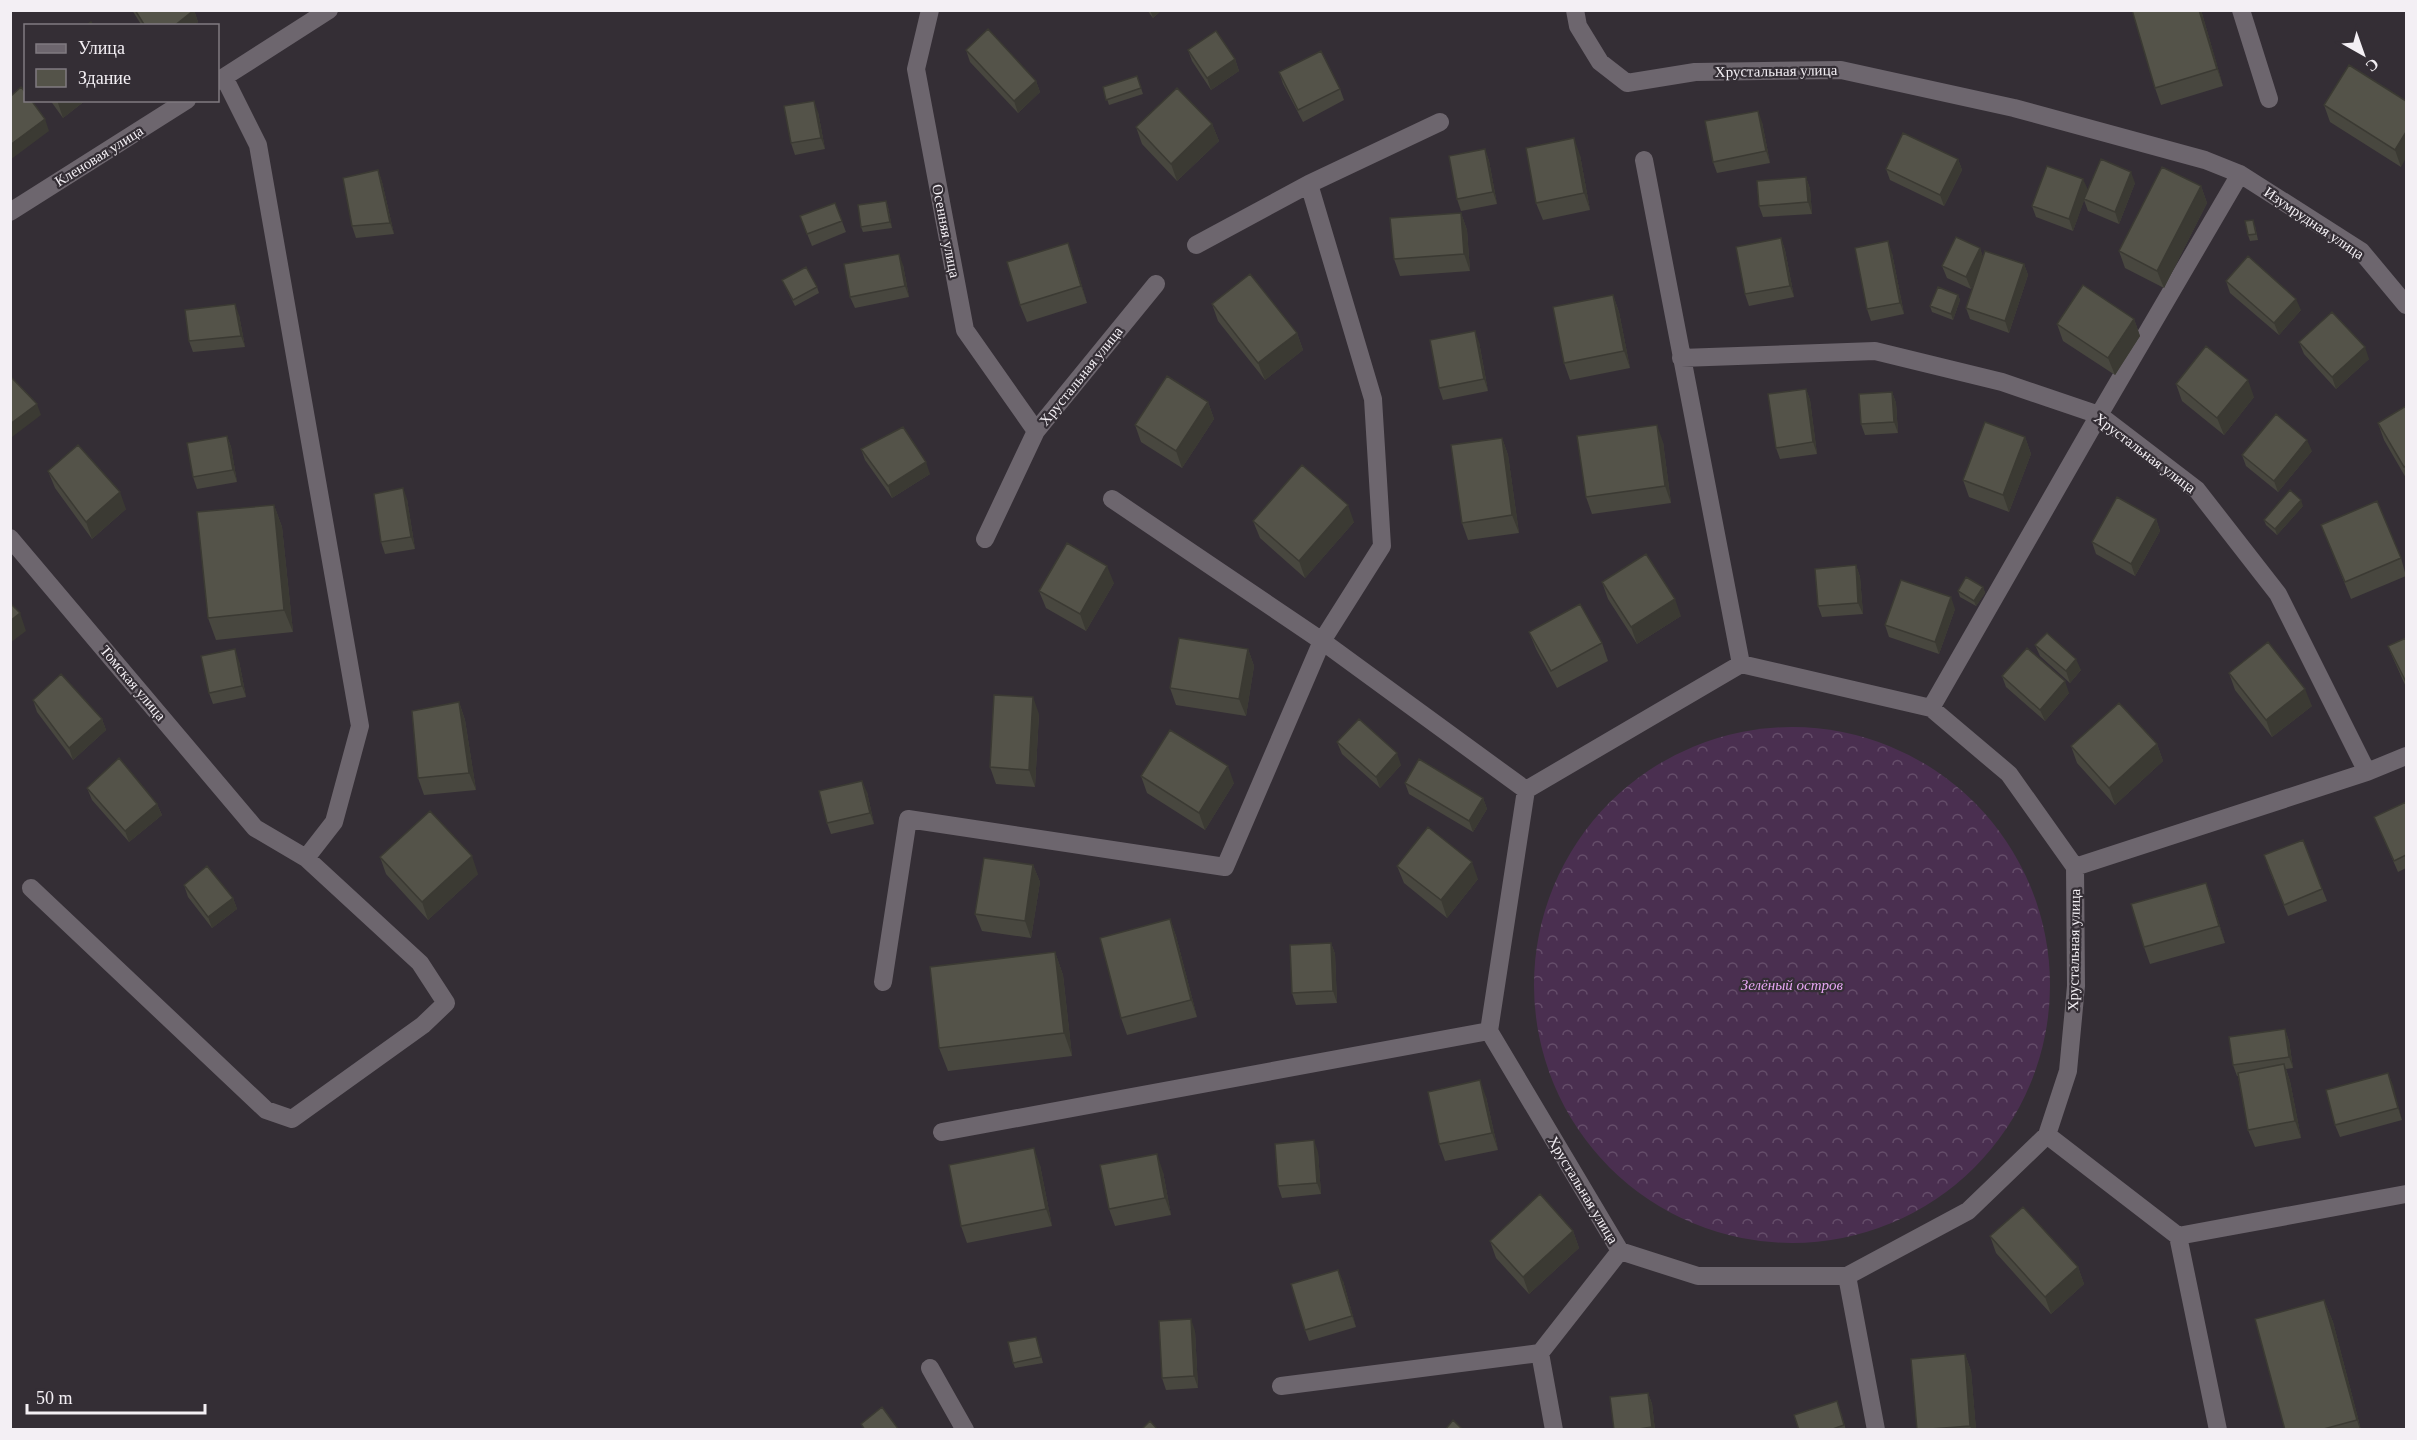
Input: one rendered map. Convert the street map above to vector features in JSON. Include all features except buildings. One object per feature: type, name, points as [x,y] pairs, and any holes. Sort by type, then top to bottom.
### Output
[{"type":"street","points":[[306,858],[334,822],[360,726],[258,145],[221,79],[329,10]]},
{"type":"street","name":"Осенняя улица","points":[[930,10],[916,69],[965,330],[1036,431]]},
{"type":"street","points":[[2241,10],[2269,99]]},
{"type":"street","name":"Хрустальная улица","points":[[1576,18],[1600,62],[1627,83],[1695,72],[1841,70],[2014,108],[2205,160],[2240,174]]},
{"type":"street","name":"Кленовая улица","points":[[10,212],[184,102]]},
{"type":"street","points":[[1196,244],[1309,184],[1440,122]]},
{"type":"street","points":[[1526,790],[1741,664],[1644,160]]},
{"type":"street","points":[[1931,708],[2240,174]]},
{"type":"street","name":"Изумрудная улица","points":[[2240,174],[2361,251],[2406,305]]},
{"type":"street","points":[[883,982],[908,819],[1225,867],[1322,641],[1382,546],[1374,399],[1309,184]]},
{"type":"street","name":"Хрустальная улица","points":[[985,539],[1036,431],[1156,284]]},
{"type":"street","name":"Хрустальная улица","points":[[1681,358],[1875,351],[2002,382],[2099,415],[2197,490],[2278,594],[2367,772],[2075,867]]},
{"type":"street","points":[[1112,499],[1322,641],[1526,790]]},
{"type":"street","name":"Томская улица","points":[[10,538],[255,828],[306,858],[420,963],[446,1004],[423,1024],[292,1119],[266,1110],[31,888]]},
{"type":"street","name":"Хрустальная улица","points":[[1489,1031],[1620,1251],[1698,1276],[1847,1276],[1968,1211],[2047,1135],[2068,1071],[2076,986],[2075,867],[2009,774],[1931,708],[1741,664]]},
{"type":"street","points":[[2367,772],[2406,756]]},
{"type":"street","points":[[942,1132],[1489,1031],[1526,790]]},
{"type":"street","points":[[2047,1135],[2178,1236],[2218,1430]]},
{"type":"street","points":[[2178,1236],[2406,1194]]},
{"type":"street","points":[[1281,1386],[1540,1353],[1620,1251]]},
{"type":"street","points":[[1847,1276],[1876,1430]]},
{"type":"street","points":[[1540,1353],[1554,1430]]},
{"type":"street","points":[[930,1368],[964,1430]]},
{"type":"green space","name":"Зелёный остров","points":[[1792,727],[1842,732],[1891,746],[1936,770],[1975,802],[2007,841],[2031,886],[2045,935],[2050,985],[2045,1035],[2031,1084],[2007,1129],[1975,1168],[1936,1200],[1891,1224],[1842,1238],[1792,1243],[1742,1238],[1693,1224],[1648,1200],[1609,1168],[1577,1129],[1553,1084],[1539,1035],[1534,985],[1539,935],[1553,886],[1577,841],[1609,802],[1648,770],[1693,746],[1742,732]]}]
